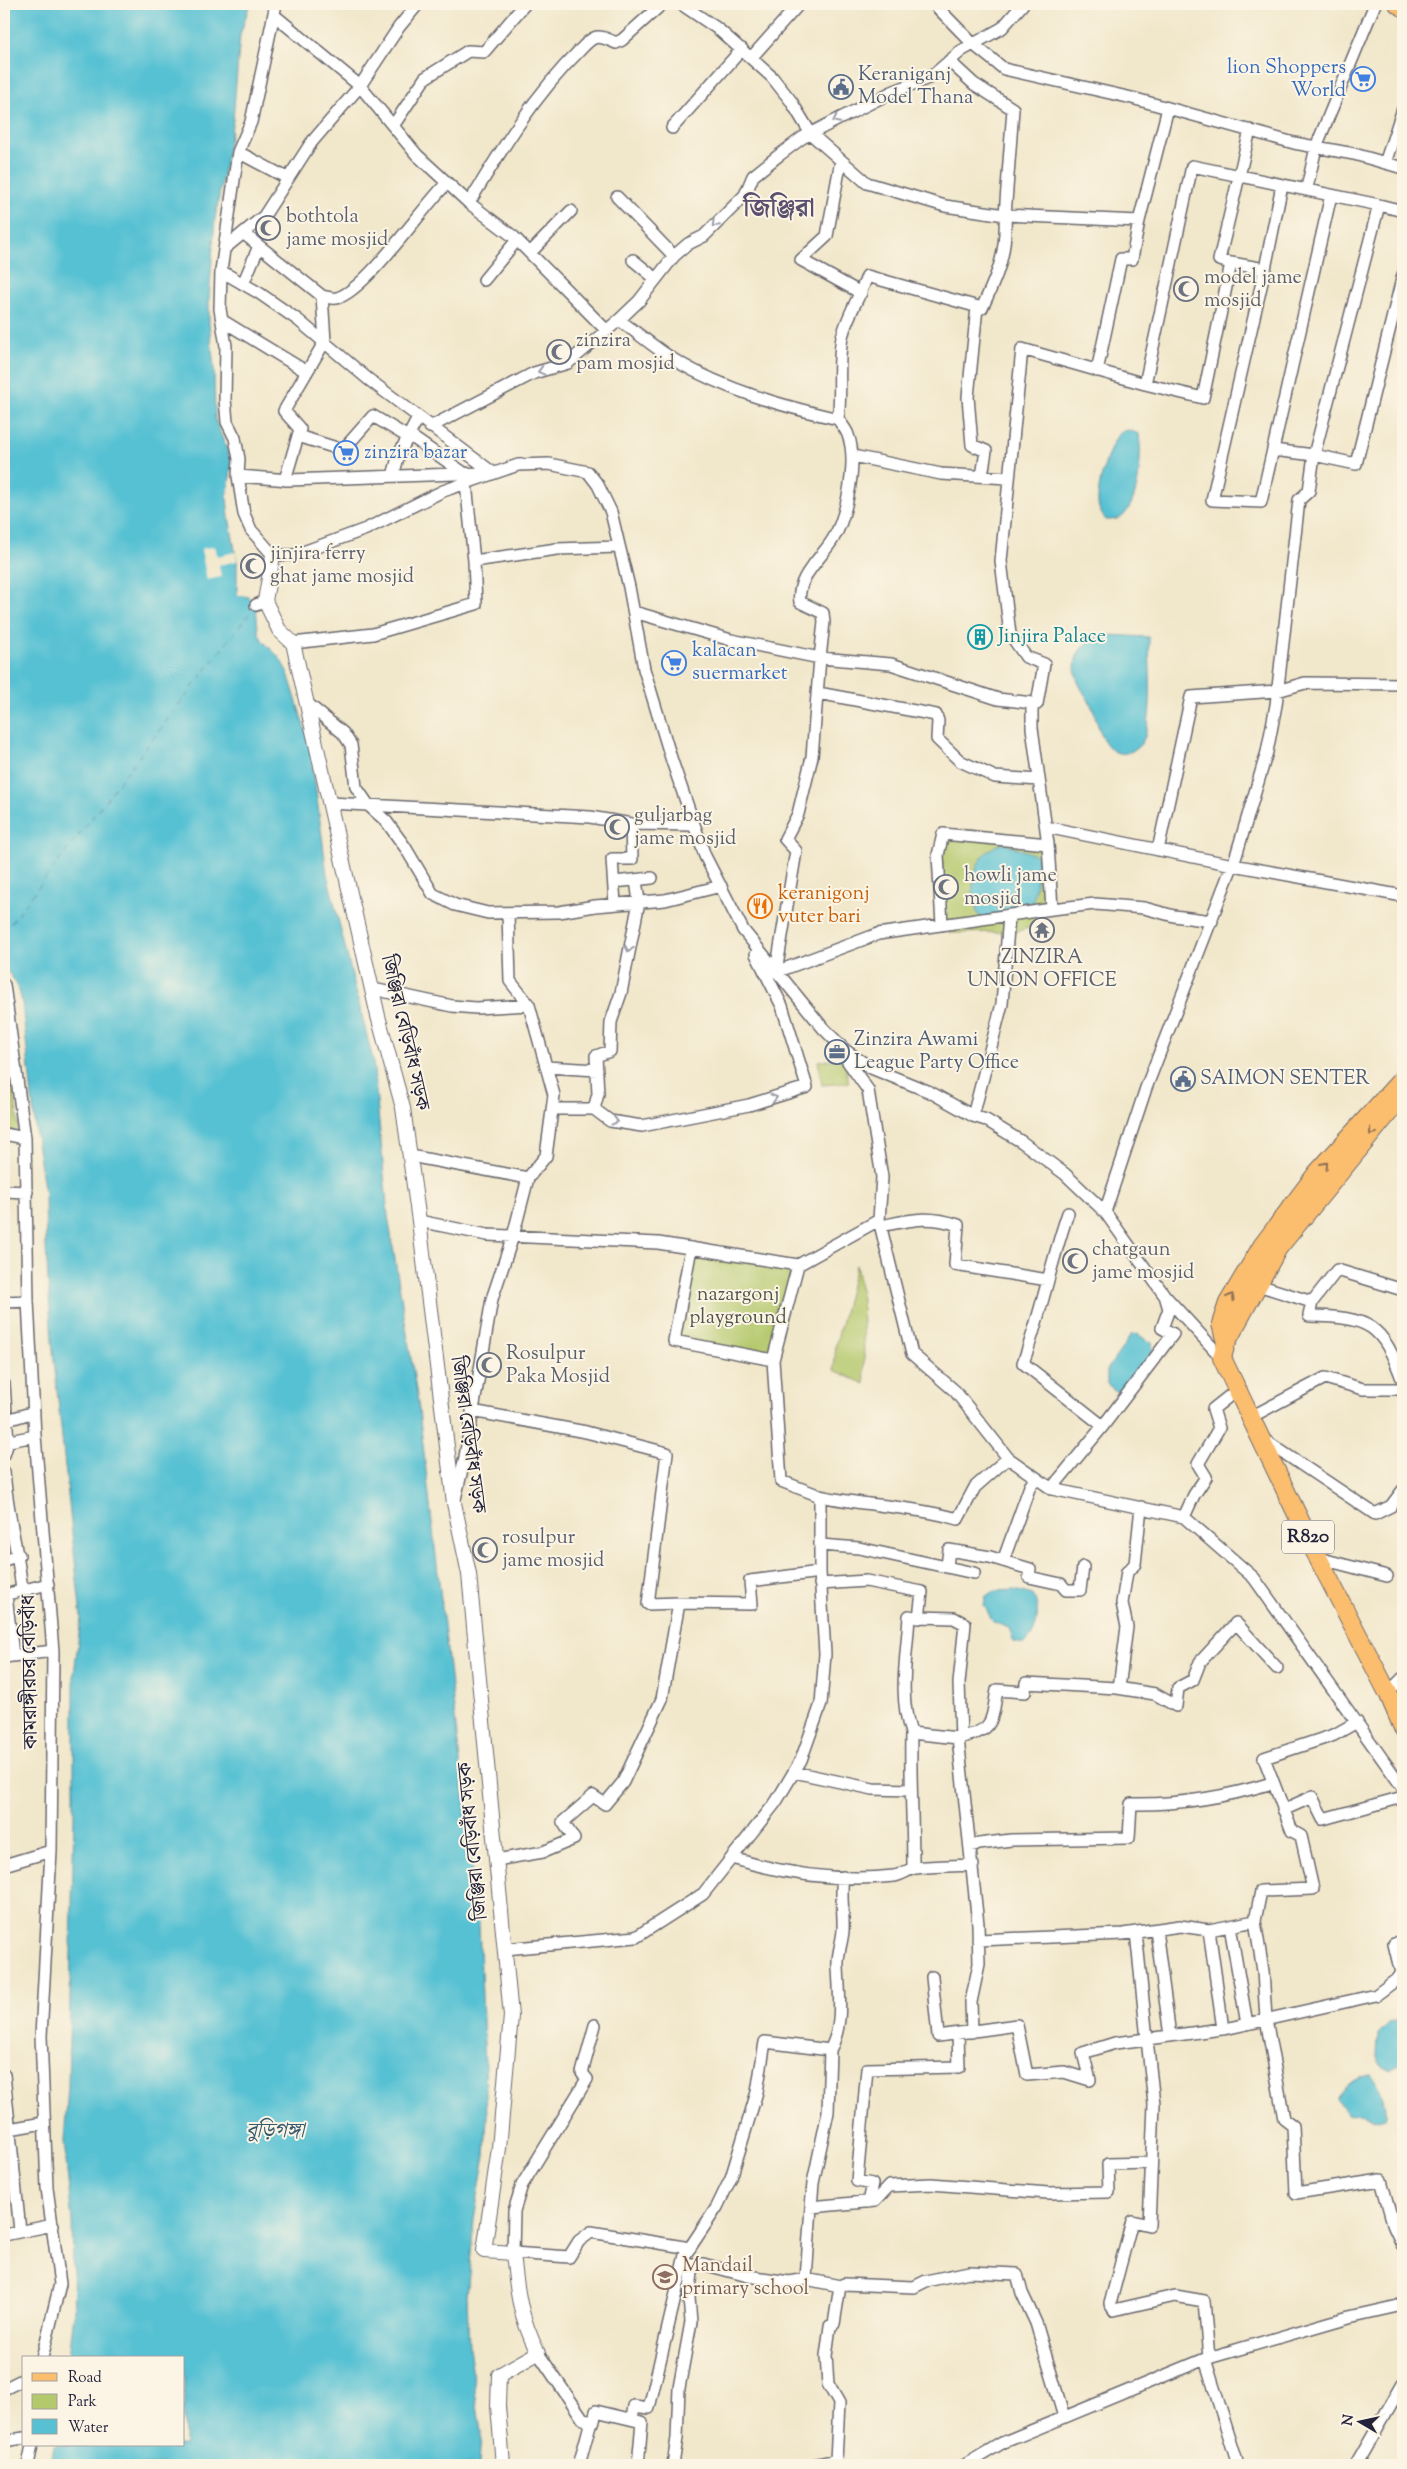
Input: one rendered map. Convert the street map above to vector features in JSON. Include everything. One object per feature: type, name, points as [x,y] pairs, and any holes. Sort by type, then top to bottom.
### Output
[{"type":"main road","points":[[1398,4],[1403,7]]},
{"type":"main road","name":"R820","points":[[1403,1078],[1317,1173],[1262,1246],[1228,1303],[1221,1324],[1224,1351],[1237,1390],[1262,1438],[1318,1558],[1388,1693],[1403,1728]]},
{"type":"main road","points":[[1224,1351],[1278,1248],[1403,1095]]},
{"type":"street","points":[[225,248],[264,216],[311,143],[360,86],[399,27],[418,4]]},
{"type":"street","points":[[393,126],[425,78],[468,51],[484,52],[525,4]]},
{"type":"street","points":[[469,203],[542,93],[572,58],[592,38],[599,37],[616,43],[622,40],[662,4]]},
{"type":"street","points":[[680,4],[718,29],[772,77],[791,101],[811,134],[867,183],[945,206],[1005,215],[1139,221]]},
{"type":"street","points":[[751,58],[799,4]]},
{"type":"street","points":[[934,4],[973,44],[1004,69],[1168,108],[1403,168]]},
{"type":"street","points":[[430,427],[534,373],[568,363],[619,320],[674,256],[688,244],[704,236],[745,195],[753,176],[778,156],[811,134],[892,92],[921,83],[931,77],[973,44],[1002,28],[1024,4]]},
{"type":"street","points":[[1307,188],[1316,147],[1375,4]]},
{"type":"street","points":[[275,9],[360,86],[417,155],[469,203],[517,240],[606,330]]},
{"type":"street","points":[[275,9],[251,122],[238,152],[221,271],[220,309],[226,346],[225,399],[227,422],[235,438],[239,459],[238,476],[244,514],[251,530],[273,556],[295,555],[366,530],[465,478]]},
{"type":"street","points":[[672,128],[742,49]]},
{"type":"street","points":[[776,972],[796,851],[785,839],[798,814],[812,757],[824,622],[823,613],[800,602],[799,596],[808,572],[833,540],[842,520],[853,456],[848,435],[838,419],[841,398],[839,376],[843,335],[867,276],[982,308],[995,279],[1006,241],[1005,215],[1013,109],[974,84],[949,61]]},
{"type":"street","points":[[1097,370],[1122,259],[1132,259],[1139,221],[1168,108]]},
{"type":"street","points":[[1385,163],[1403,109]]},
{"type":"street","points":[[1250,130],[1219,260],[1265,269]]},
{"type":"street","points":[[238,152],[287,178]]},
{"type":"street","points":[[841,160],[827,236],[801,260],[861,293]]},
{"type":"street","points":[[1145,384],[1192,166],[1282,185],[1307,188],[1403,212]]},
{"type":"street","points":[[243,233],[322,296],[337,298],[363,283],[428,202],[447,183]]},
{"type":"street","points":[[1282,185],[1265,269],[1212,500],[1261,502],[1331,195]]},
{"type":"street","points":[[617,197],[674,256]]},
{"type":"street","points":[[1104,1212],[1146,1088],[1233,865],[1267,752],[1277,691],[1299,500],[1309,491],[1314,455],[1379,205]]},
{"type":"street","points":[[530,253],[571,211]]},
{"type":"street","points":[[484,280],[517,240]]},
{"type":"street","points":[[243,284],[259,246]]},
{"type":"street","points":[[633,260],[656,279]]},
{"type":"street","points":[[634,612],[731,640],[820,658],[891,664],[998,699],[1037,704],[1044,664],[1026,657],[1010,634],[1001,561],[1022,349],[1145,384],[1203,398],[1231,263]]},
{"type":"street","points":[[221,271],[298,320],[418,418],[492,472]]},
{"type":"street","points":[[1273,450],[1314,455],[1356,464],[1403,275]]},
{"type":"street","points":[[285,480],[300,429],[284,411],[325,341],[322,296]]},
{"type":"street","points":[[977,307],[968,396],[972,445],[986,451],[982,476]]},
{"type":"street","points":[[619,320],[674,360],[715,382],[783,406],[838,419]]},
{"type":"street","points":[[223,322],[307,372]]},
{"type":"street","points":[[293,643],[373,634],[476,604],[474,561],[465,478],[409,436],[373,416],[342,450],[298,436]]},
{"type":"street","points":[[392,476],[399,454],[418,418]]},
{"type":"street","points":[[853,456],[941,474],[1008,478]]},
{"type":"street","points":[[238,476],[285,480],[392,476],[465,478],[518,465],[549,464],[588,472],[598,485],[610,512],[619,547],[634,612],[644,669],[693,825],[704,856],[782,1006],[807,1088],[749,1105],[642,1126],[610,1121],[594,1110],[552,1109]]},
{"type":"street","points":[[474,561],[557,549],[619,547]]},
{"type":"street","name":"জিঞ্জিরা বেড়িবাঁধ সড়ক","points":[[273,556],[260,603],[279,630],[293,643],[373,989],[403,1108],[410,1156],[454,1503],[469,1574],[511,2016],[499,2148],[484,2251],[513,2253]]},
{"type":"street","points":[[1158,850],[1191,697],[1277,691],[1306,683],[1403,684]]},
{"type":"street","points":[[818,693],[936,715],[938,739],[960,761],[995,777],[1039,780]]},
{"type":"street","points":[[1032,703],[1032,728],[1048,844],[1052,909]]},
{"type":"street","points":[[308,704],[343,733],[351,745],[356,787],[369,806],[386,821],[405,847],[433,894],[466,908],[508,913],[559,912],[615,904],[664,900],[720,886]]},
{"type":"street","points":[[330,803],[579,816],[631,824],[693,825]]},
{"type":"street","points":[[615,904],[612,859],[632,859],[631,824]]},
{"type":"street","points":[[1046,826],[1233,865],[1403,896]]},
{"type":"street","points":[[942,925],[938,855],[943,834],[1048,844]]},
{"type":"street","points":[[614,882],[652,878]]},
{"type":"street","points":[[594,1110],[598,1094],[596,1056],[610,1051],[611,1022],[621,993],[639,902],[636,880]]},
{"type":"street","points":[[776,972],[878,934],[1052,909],[1095,904],[1144,908],[1174,916],[1212,921]]},
{"type":"street","points":[[454,1503],[465,1457],[492,1299],[513,1236],[528,1178],[546,1156],[554,1095],[529,1005],[510,981],[508,913]]},
{"type":"street","points":[[973,1116],[1002,1004],[1009,916]]},
{"type":"street","points":[[743,930],[776,972],[796,993],[868,1090],[882,1177],[880,1223],[912,1354],[955,1391],[1008,1458],[1052,1489],[1184,1517],[1254,1578],[1403,1788]]},
{"type":"street","name":"কামরাঙ্গীরচর বেড়িবাঁধ","points":[[4,985],[25,1138],[28,1301],[35,1436],[53,1651],[51,1852],[40,2036],[47,2188],[60,2284],[42,2356]]},
{"type":"street","points":[[373,989],[452,1006],[476,1008],[529,1005]]},
{"type":"street","points":[[823,1028],[845,1050],[871,1068],[930,1092],[973,1116],[986,1120],[1022,1142],[1058,1168],[1104,1212],[1165,1296],[1224,1351]]},
{"type":"street","points":[[546,1066],[597,1070]]},
{"type":"street","points":[[4,1134],[25,1138]]},
{"type":"street","points":[[410,1156],[528,1178]]},
{"type":"street","points":[[4,1191],[27,1192]]},
{"type":"street","points":[[1068,1213],[1033,1336],[1023,1363],[1103,1426]]},
{"type":"street","points":[[419,1221],[487,1235],[649,1243],[798,1265],[880,1223],[919,1218],[938,1218],[958,1225],[955,1265],[1048,1280]]},
{"type":"street","points":[[691,1248],[674,1341],[773,1360]]},
{"type":"street","points":[[798,1265],[773,1360],[781,1481],[820,1496],[851,1503],[932,1512],[958,1518],[975,1487],[1008,1458]]},
{"type":"street","points":[[1403,1290],[1337,1270],[1312,1302],[1309,1316],[1344,1316],[1378,1331],[1391,1349],[1403,1381]]},
{"type":"street","points":[[1258,1285],[1312,1302]]},
{"type":"street","points":[[1052,1489],[1173,1334],[1162,1328],[1169,1309],[1165,1296]]},
{"type":"street","points":[[4,1302],[28,1301]]},
{"type":"street","points":[[1251,1416],[1325,1378],[1363,1389],[1403,1389]]},
{"type":"street","points":[[4,1384],[6,1442],[4,1455]]},
{"type":"street","points":[[1184,1517],[1194,1495],[1206,1478],[1198,1464],[1219,1428],[1214,1409],[1237,1390]]},
{"type":"street","points":[[472,1411],[586,1432],[667,1453],[648,1604],[752,1604],[750,1581],[820,1578],[866,1582],[922,1592],[919,1617]]},
{"type":"street","points":[[5,1421],[34,1412]]},
{"type":"street","points":[[6,1442],[35,1436]]},
{"type":"street","points":[[1262,1438],[1375,1514],[1391,1506],[1403,1490]]},
{"type":"street","points":[[4,1472],[10,1518],[19,1555],[22,1590]]},
{"type":"street","points":[[1003,1561],[1030,1486],[1036,1478]]},
{"type":"street","points":[[505,1949],[636,1936],[703,1894],[776,1802],[801,1760],[821,1704],[825,1654],[820,1578],[820,1496]]},
{"type":"street","points":[[1119,1688],[1127,1627],[1122,1603],[1127,1572],[1135,1564],[1141,1507]]},
{"type":"street","points":[[820,1545],[859,1548],[974,1573]]},
{"type":"street","points":[[947,1566],[949,1550],[1003,1561],[1030,1569],[1030,1577],[1061,1584],[1066,1590],[1080,1590],[1083,1567]]},
{"type":"street","points":[[4,1560],[19,1555]]},
{"type":"street","points":[[1318,1558],[1387,1576]]},
{"type":"street","points":[[48,1584],[5,1595],[8,1656],[53,1651]]},
{"type":"street","points":[[496,1860],[543,1852],[574,1839],[564,1822],[593,1796],[605,1804],[623,1782],[662,1699],[679,1603]]},
{"type":"street","points":[[913,1868],[910,1790],[911,1733],[904,1714],[902,1684],[909,1616],[954,1618],[965,1624],[959,1683],[959,1737],[973,1865],[979,1964],[971,2002],[972,2032]]},
{"type":"street","points":[[911,1733],[959,1737],[981,1732],[991,1721],[997,1690],[1025,1692],[1026,1683],[1119,1688],[1155,1694],[1176,1706],[1178,1688],[1193,1680],[1200,1662],[1236,1623],[1277,1668]]},
{"type":"street","points":[[1388,1693],[1403,1678]]},
{"type":"street","points":[[1357,1722],[1334,1736],[1264,1758],[1272,1784],[1292,1831],[1301,1836],[1313,1888],[1260,1891],[1255,1921],[1263,1971],[1266,2019],[1284,2118],[1294,2126],[1296,2193],[1381,2180],[1394,2228],[1403,2246]]},
{"type":"street","points":[[794,1772],[873,1789],[910,1790]]},
{"type":"street","points":[[971,1846],[1011,1840],[1128,1838],[1131,1804],[1163,1805],[1194,1801],[1244,1792],[1272,1784]]},
{"type":"street","points":[[1283,1810],[1312,1797],[1323,1819],[1403,1797]]},
{"type":"street","points":[[4,1864],[51,1852]]},
{"type":"street","points":[[732,1858],[766,1869],[805,1875],[843,1877],[897,1875],[913,1868],[973,1865]]},
{"type":"street","points":[[806,2279],[814,2183],[828,2112],[830,2050],[836,2037],[840,1999],[837,1964],[843,1930],[840,1894],[843,1877]]},
{"type":"street","points":[[978,1940],[1136,1932],[1180,1926],[1209,1930],[1255,1921]]},
{"type":"street","points":[[1230,1926],[1247,2024]]},
{"type":"street","points":[[1156,1930],[1170,2036]]},
{"type":"street","points":[[1209,1930],[1223,2029]]},
{"type":"street","points":[[1136,1932],[1154,2104],[1149,2226],[1132,2221],[1110,2304],[1114,2310],[1175,2296],[1204,2301],[1207,2358],[1238,2465]]},
{"type":"street","points":[[932,1977],[938,2036],[1017,2026],[1027,2075],[1064,2072],[1090,2080],[1083,2053],[1115,2043],[1223,2029],[1376,1995],[1396,1980],[1401,1973],[1394,1944],[1403,1939]]},
{"type":"street","points":[[591,2421],[584,2419],[577,2411],[538,2353],[526,2329],[518,2301],[513,2253],[514,2211],[522,2184],[587,2079],[582,2073],[595,2025]]},
{"type":"street","points":[[868,2202],[872,2184],[858,2181],[867,2068],[959,2067],[958,2034]]},
{"type":"street","points":[[673,2465],[677,2438],[679,2388],[691,2322],[688,2264],[684,2255],[717,2207],[730,2178],[757,2092],[765,2042],[830,2050]]},
{"type":"street","points":[[4,2075],[6,2129],[20,2231]]},
{"type":"street","points":[[6,2129],[43,2123]]},
{"type":"street","points":[[811,2207],[875,2201],[889,2186],[931,2184],[1048,2193],[1109,2192],[1108,2164],[1152,2163]]},
{"type":"street","points":[[4,2247],[5,2235],[53,2225]]},
{"type":"street","points":[[513,2253],[570,2257],[579,2241],[591,2232],[690,2248]]},
{"type":"street","points":[[688,2264],[703,2264],[748,2276],[789,2282],[806,2279],[840,2286],[844,2284],[914,2287],[926,2281],[969,2272],[1017,2274],[1022,2293],[1036,2323],[1064,2417]]},
{"type":"street","points":[[632,2419],[634,2406],[649,2408],[688,2264]]},
{"type":"street","points":[[813,2465],[837,2462],[839,2403],[828,2384],[826,2356],[830,2326],[834,2324],[840,2286]]},
{"type":"street","points":[[965,2465],[1002,2443],[1207,2358],[1398,2306],[1403,2303]]},
{"type":"street","points":[[503,2465],[498,2406],[499,2375],[538,2353]]},
{"type":"street","points":[[4,2388],[22,2380]]},
{"type":"street","points":[[1356,2465],[1403,2382]]},
{"type":"street","points":[[579,2465],[591,2421],[594,2421],[596,2411],[642,2422],[638,2465]]},
{"type":"street","points":[[4,2441],[22,2438]]},
{"type":"street","points":[[28,2465],[32,2446]]},
{"type":"green space","points":[[965,830],[997,832],[1018,836],[1029,839],[1046,850],[1052,909],[1032,927],[1015,932],[949,933],[942,925],[942,846],[949,834]]},
{"type":"green space","points":[[4,1000],[19,1132],[4,1129]]},
{"type":"green space","points":[[844,1059],[849,1083],[822,1085],[818,1061]]},
{"type":"green space","name":"nazargonj playground","points":[[691,1248],[798,1265],[773,1360],[674,1341]]},
{"type":"green space","points":[[856,1265],[862,1300],[865,1384],[834,1370],[836,1344]]},
{"type":"water","name":"বুড়িগঙ্গা","points":[[4,4],[250,4],[240,35],[233,120],[215,219],[209,323],[214,367],[215,419],[232,463],[227,498],[237,561],[237,595],[249,597],[256,605],[258,631],[262,640],[279,657],[288,673],[310,746],[327,874],[373,1060],[388,1216],[418,1402],[479,1924],[487,2116],[485,2155],[474,2220],[467,2296],[469,2347],[481,2433],[479,2465],[51,2465],[54,2446],[185,2446],[185,2356],[69,2356],[74,2313],[72,2221],[64,2141],[68,2087],[74,1816],[74,1674],[81,1618],[52,1342],[46,1248],[45,1194],[36,1135],[22,1002],[16,984],[4,969]]},
{"type":"water","points":[[1128,430],[1139,434],[1140,464],[1137,487],[1134,498],[1124,515],[1118,519],[1106,520],[1100,512],[1098,505],[1102,476],[1108,455],[1116,438],[1120,432]]},
{"type":"water","points":[[1106,635],[1149,637],[1150,700],[1148,725],[1140,745],[1127,753],[1117,753],[1105,742],[1093,709],[1078,682],[1076,673],[1075,665],[1077,658],[1084,645]]},
{"type":"water","points":[[1003,843],[1036,855],[1039,863],[1033,903],[1024,908],[980,918],[973,897],[973,885],[978,864],[984,855]]},
{"type":"water","points":[[1137,1334],[1152,1343],[1153,1352],[1124,1393],[1116,1391],[1107,1384],[1107,1370],[1131,1335]]},
{"type":"water","points":[[1014,1590],[1033,1595],[1037,1607],[1035,1628],[1024,1644],[1014,1642],[1009,1628],[993,1622],[984,1605],[986,1596],[995,1591]]},
{"type":"water","points":[[1402,2019],[1403,2063],[1391,2069],[1382,2067],[1377,2057],[1378,2034],[1390,2022]]},
{"type":"water","points":[[1371,2075],[1379,2090],[1385,2109],[1384,2118],[1377,2120],[1362,2113],[1348,2114],[1337,2101],[1355,2080]]},
{"type":"pier","points":[[215,546],[217,556],[236,552],[237,561],[219,565],[221,577],[207,580],[201,549]]},
{"type":"ferry route","points":[[4,932],[252,610]]},
{"type":"place","name":"lion Shoppers World","points":[[1363,79]]},
{"type":"place","name":"Keraniganj Model Thana","points":[[841,87]]},
{"type":"place","name":"bothtola jame mosjid","points":[[268,228]]},
{"type":"place","name":"model jame mosjid","points":[[1186,289]]},
{"type":"place","name":"zinzira pam mosjid","points":[[559,352]]},
{"type":"place","name":"zinzira bazar","points":[[346,453]]},
{"type":"place","name":"jinjira ferry ghat jame mosjid","points":[[253,566]]},
{"type":"place","name":"Jinjira Palace","points":[[980,637]]},
{"type":"place","name":"kalacan suermarket","points":[[674,663]]},
{"type":"place","name":"guljarbag jame mosjid","points":[[617,827]]},
{"type":"place","name":"howli jame mosjid","points":[[946,887]]},
{"type":"place","name":"keranigonj vuter bari","points":[[760,906]]},
{"type":"place","name":"ZINZIRA UNION OFFICE","points":[[1042,930]]},
{"type":"place","name":"Zinzira Awami League Party Office","points":[[837,1052]]},
{"type":"place","name":"SAIMON SENTER","points":[[1183,1079]]},
{"type":"place","name":"chatgaun jame mosjid","points":[[1075,1261]]},
{"type":"place","name":"Rosulpur Paka Mosjid","points":[[489,1365]]},
{"type":"place","name":"rosulpur jame mosjid","points":[[485,1550]]},
{"type":"place","name":"Mandail primary school","points":[[665,2277]]},
{"type":"district","name":"জিঞ্জিরা","points":[[779,210]]}]
